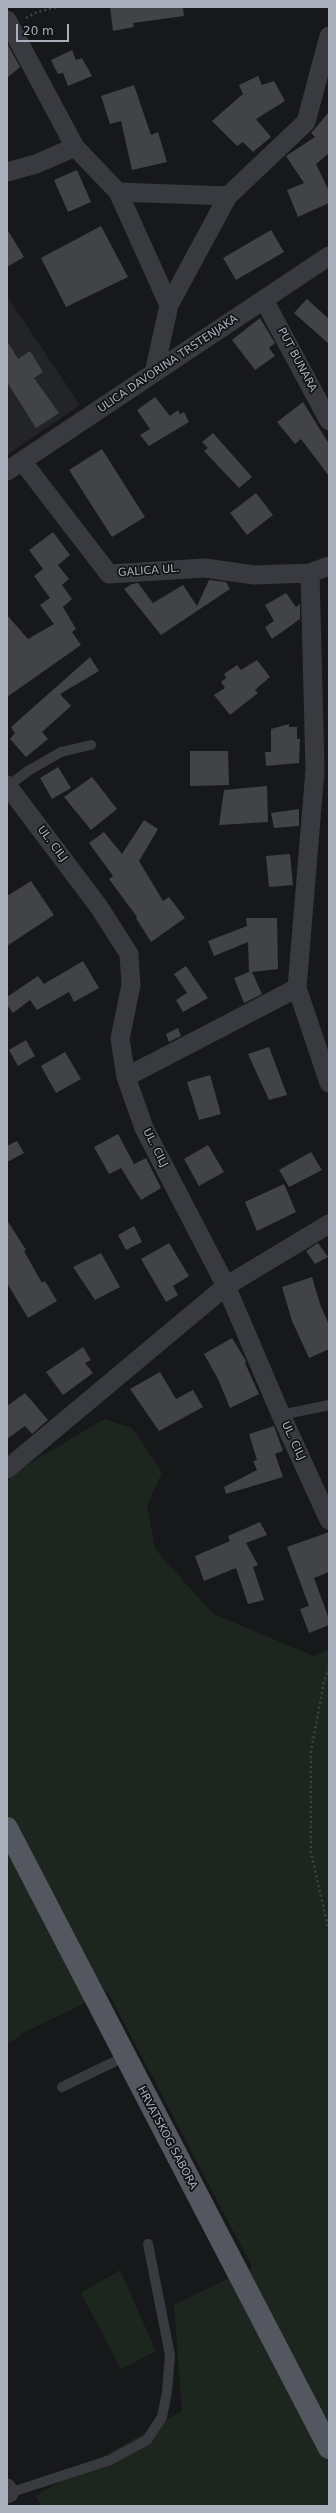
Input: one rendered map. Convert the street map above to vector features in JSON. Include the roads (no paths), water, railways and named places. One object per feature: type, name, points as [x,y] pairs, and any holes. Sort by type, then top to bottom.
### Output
[{"type":"main road","name":"HRVATSKOG SABORA","points":[[7,1828],[124,2057],[329,2448]]},
{"type":"street","points":[[9,23],[75,147],[118,192],[169,306]]},
{"type":"street","points":[[154,373],[169,306],[228,196],[306,122],[323,87],[329,36]]},
{"type":"street","points":[[7,172],[36,164],[75,147]]},
{"type":"street","points":[[118,192],[228,196]]},
{"type":"street","name":"ULICA DAVORINA TRSTENJAKA","points":[[15,466],[329,256]]},
{"type":"street","name":"PUT BUNARA","points":[[264,300],[329,421]]},
{"type":"street","name":"GALICA UL.","points":[[15,466],[109,574],[205,568],[254,576],[310,573],[329,566]]},
{"type":"street","points":[[310,573],[315,770],[297,988],[329,1082]]},
{"type":"street","name":"UL. CILJ","points":[[8,786],[99,907],[128,954],[131,985],[120,1039],[126,1077],[144,1128],[226,1286],[280,1415],[329,1520]]},
{"type":"street","points":[[126,1077],[297,988]]},
{"type":"street","points":[[7,1469],[226,1286],[329,1224]]},
{"type":"lane","points":[[8,786],[61,752],[91,745]]},
{"type":"lane","points":[[280,1415],[329,1405]]},
{"type":"lane","points":[[62,2087],[124,2057]]},
{"type":"lane","points":[[8,2492],[110,2460],[147,2440],[162,2417],[167,2392],[170,2355],[148,2244]]}]
